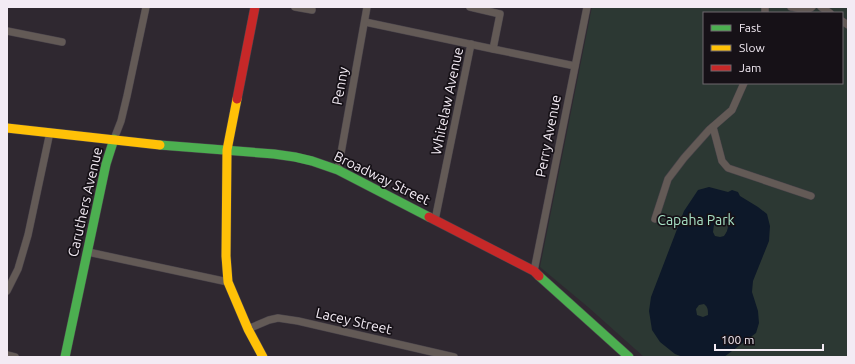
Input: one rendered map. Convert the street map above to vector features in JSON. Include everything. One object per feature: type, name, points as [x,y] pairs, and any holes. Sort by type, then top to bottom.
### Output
[{"type":"main road","points":[[255,7],[226,150],[226,256],[228,282],[262,357]]},
{"type":"main road","name":"Broadway Street","points":[[7,128],[165,145],[274,154],[312,161],[338,170],[534,271],[629,357]]},
{"type":"main road","name":"Caruthers Avenue","points":[[65,357],[106,164],[114,139]]},
{"type":"street","name":"Caruthers Avenue","points":[[114,139],[121,121],[146,7]]},
{"type":"street","points":[[295,7],[312,10]]},
{"type":"street","name":"Penny","points":[[338,170],[367,7]]},
{"type":"street","points":[[470,7],[500,14],[493,49]]},
{"type":"street","name":"Perry Avenue","points":[[534,271],[587,7]]},
{"type":"street","points":[[791,7],[804,10],[812,7]]},
{"type":"street","points":[[365,22],[471,44]]},
{"type":"street","points":[[7,31],[62,42]]},
{"type":"street","name":"Whitelaw Avenue","points":[[435,220],[471,44],[575,66]]},
{"type":"street","points":[[655,219],[668,179],[684,158],[713,127],[732,110],[744,84]]},
{"type":"street","points":[[713,127],[722,161],[728,168],[811,196]]},
{"type":"street","points":[[7,291],[17,272],[28,235],[50,132]]},
{"type":"street","points":[[88,252],[228,282]]},
{"type":"street","name":"Lacey Street","points":[[248,329],[269,320],[278,318],[298,321],[454,357]]},
{"type":"street","points":[[7,355],[14,357]]},
{"type":"green space","name":"Capaha Park","points":[[592,7],[848,7],[848,357],[644,357],[540,267]]},
{"type":"water","points":[[709,187],[728,192],[732,190],[738,192],[740,196],[767,214],[770,226],[769,241],[753,281],[752,292],[758,311],[759,323],[756,333],[724,357],[683,357],[675,354],[660,342],[652,330],[649,311],[651,297],[684,211],[698,190]],"holes":[[[718,221],[725,222],[728,225],[724,236],[715,236],[713,232],[714,225]],[[704,304],[708,309],[708,315],[703,317],[697,315],[696,309],[699,305]]]},
{"type":"traffic: fast","points":[[65,357],[106,164],[114,139]]},
{"type":"traffic: fast","points":[[160,145],[274,154],[312,161],[338,170],[429,217]]},
{"type":"traffic: fast","points":[[539,276],[629,357]]},
{"type":"traffic: slow","points":[[237,99],[227,150],[226,256],[228,282],[248,329],[263,357]]},
{"type":"traffic: slow","points":[[7,128],[160,145]]},
{"type":"traffic: jam","points":[[237,99],[255,7]]},
{"type":"traffic: jam","points":[[429,217],[534,271],[539,276]]}]
